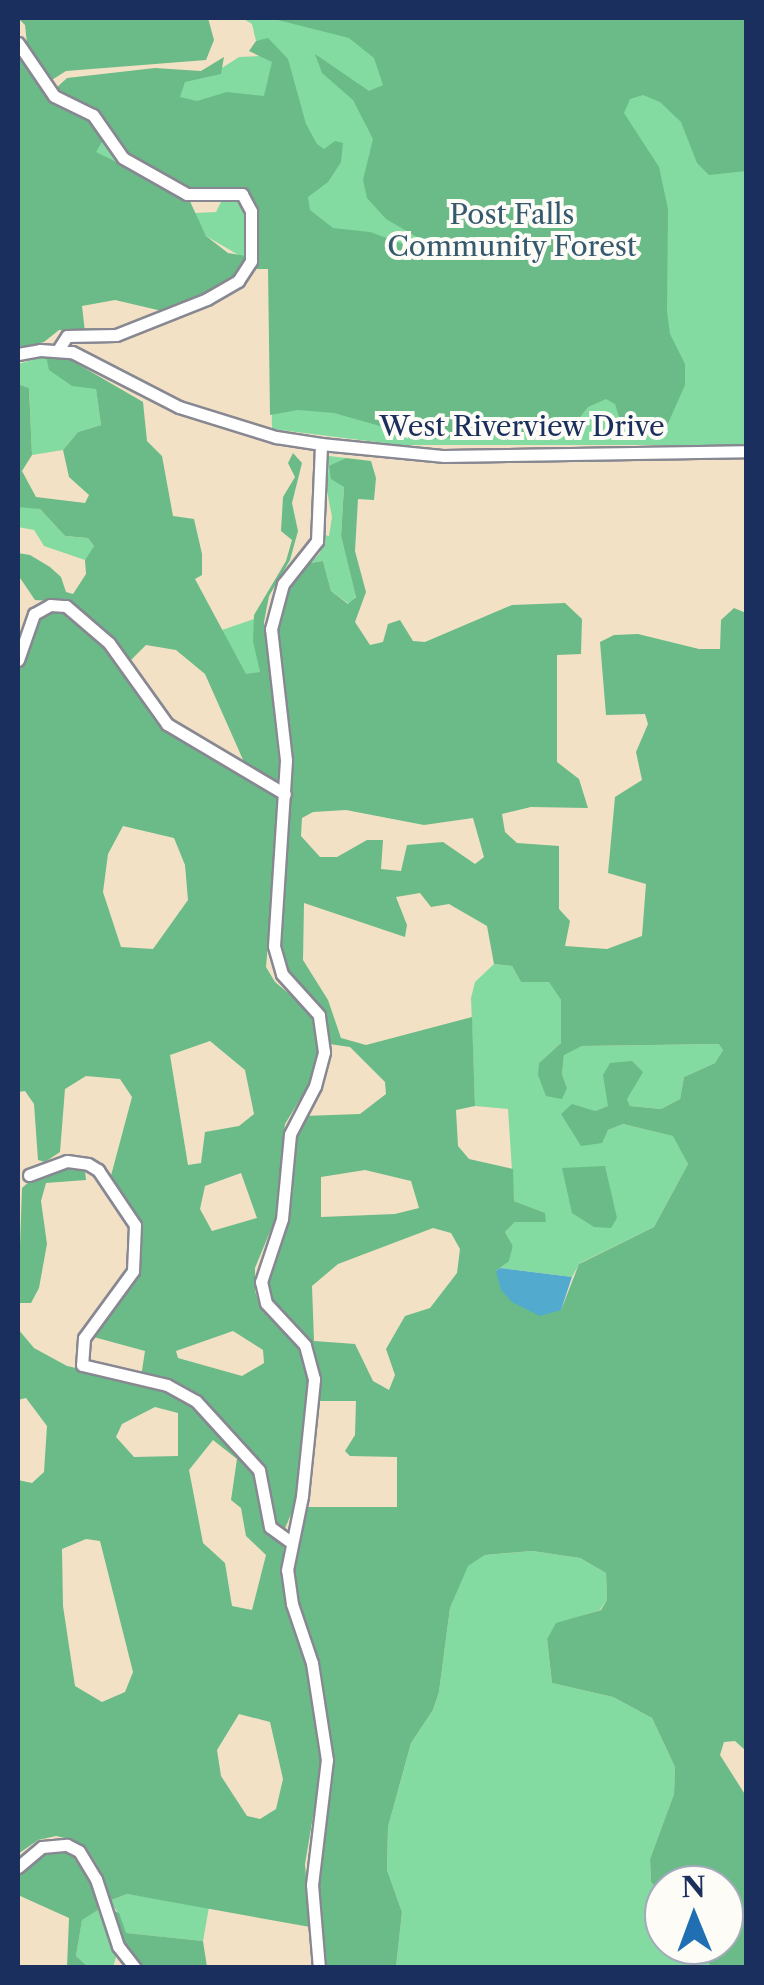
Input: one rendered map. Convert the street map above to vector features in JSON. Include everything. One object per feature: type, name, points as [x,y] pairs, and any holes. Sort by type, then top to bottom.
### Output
[{"type":"street","points":[[18,44],[54,96],[93,115],[123,158],[187,194],[242,194],[251,210],[251,261],[238,281],[206,299],[116,335],[67,336],[58,350]]},
{"type":"street","name":"West Riverview Drive","points":[[18,354],[58,350],[88,358],[132,386],[190,411],[276,436],[321,444],[444,456],[746,451]]},
{"type":"street","points":[[319,1968],[312,1884],[326,1760],[312,1663],[288,1583],[314,1378],[305,1345],[266,1303],[260,1282],[282,1220],[290,1134],[315,1086],[324,1040],[318,1015],[282,974],[276,960],[286,794],[272,612],[282,584],[317,541],[321,444]]},
{"type":"street","points":[[18,660],[34,614],[50,605],[66,606],[109,643],[166,724],[286,794]]},
{"type":"street","points":[[29,1175],[66,1161],[88,1164],[98,1170],[136,1225],[133,1270],[84,1338],[82,1365],[166,1385],[196,1401],[244,1448],[258,1470],[270,1527],[291,1542]]},
{"type":"street","points":[[18,1867],[32,1853],[56,1844],[79,1851],[96,1879],[118,1946],[135,1968]]},
{"type":"green space","points":[[18,18],[208,18],[214,40],[206,60],[66,71],[47,83],[28,53],[25,25]]},
{"type":"green space","name":"Post Falls Community Forest","points":[[242,18],[746,18],[746,445],[400,445],[272,429],[267,153],[118,155],[128,166],[103,158],[18,156],[18,35],[53,88],[208,77],[239,57],[262,56],[262,40],[256,41],[252,24]]},
{"type":"green space","name":"Post Falls Community Forest","points":[[270,18],[746,18],[746,171],[709,175],[697,163],[681,122],[660,102],[643,95],[630,99],[624,113],[659,167],[668,209],[667,311],[670,334],[685,364],[685,385],[666,428],[630,430],[620,420],[615,404],[606,399],[588,407],[568,432],[426,439],[334,413],[298,410],[270,415],[268,269],[254,269],[248,195],[188,191],[120,149],[98,116],[53,91],[67,78],[155,68],[201,71],[224,57],[221,74],[185,82],[180,97],[197,101],[227,92],[264,96],[272,62],[249,51],[256,41],[268,38],[288,59],[306,124],[317,144],[324,149],[335,141],[343,143],[341,162],[328,182],[308,197],[310,210],[333,228],[370,232],[417,249],[422,240],[386,219],[367,198],[363,180],[373,139],[353,100],[322,73],[315,54],[369,91],[383,85],[374,58],[349,38]]},
{"type":"green space","points":[[18,48],[45,91],[87,114],[104,138],[96,152],[188,197],[206,236],[228,253],[246,256],[244,269],[203,297],[162,311],[115,300],[82,306],[85,332],[59,330],[44,342],[18,349]]},
{"type":"green space","points":[[224,196],[245,201],[247,260],[206,236],[194,213],[216,212]]},
{"type":"green space","points":[[46,356],[50,370],[96,388],[101,425],[78,432],[63,450],[32,455],[29,388],[18,384],[18,364]]},
{"type":"green space","points":[[46,356],[69,359],[143,402],[147,441],[162,456],[173,516],[194,519],[202,554],[202,575],[195,579],[246,674],[260,672],[253,641],[254,615],[286,561],[292,540],[281,531],[283,497],[295,477],[288,463],[293,453],[302,463],[292,503],[298,531],[290,560],[269,596],[264,622],[281,780],[276,782],[244,762],[205,674],[176,650],[146,645],[128,663],[66,602],[35,600],[18,575],[18,553],[30,555],[50,567],[61,577],[66,592],[73,594],[86,574],[85,560],[94,546],[88,538],[65,536],[40,509],[18,507],[18,384],[29,388],[32,455],[22,471],[36,497],[85,503],[89,495],[69,477],[63,450],[78,432],[101,425],[96,389],[72,386],[49,370]]},
{"type":"green space","points":[[329,456],[346,458],[329,467],[344,487],[341,536],[356,596],[349,604],[331,591],[323,561],[310,563],[320,553],[324,535],[329,536],[332,517],[327,491]]},
{"type":"green space","points":[[346,458],[371,461],[376,478],[374,500],[358,499],[355,551],[366,592],[355,622],[370,645],[383,642],[388,624],[400,620],[413,641],[425,642],[512,605],[565,603],[582,619],[581,654],[557,655],[557,762],[579,779],[588,808],[531,807],[502,814],[505,832],[517,843],[559,846],[559,909],[570,921],[565,946],[607,949],[642,936],[646,884],[608,873],[615,797],[642,780],[636,752],[648,724],[645,714],[606,715],[600,642],[614,635],[638,634],[699,649],[720,649],[721,620],[734,608],[746,613],[746,1751],[735,1741],[724,1742],[720,1755],[746,1796],[746,1967],[709,1965],[744,1965],[744,1865],[650,1865],[674,1794],[675,1767],[652,1718],[613,1697],[552,1683],[547,1639],[556,1623],[601,1610],[607,1600],[606,1573],[580,1558],[532,1551],[485,1555],[468,1566],[450,1608],[439,1692],[433,1710],[411,1743],[388,1827],[387,1870],[402,1912],[396,1967],[325,1967],[318,1887],[331,1768],[320,1667],[293,1586],[294,1548],[305,1507],[397,1507],[397,1457],[350,1456],[345,1451],[355,1435],[356,1401],[318,1401],[307,1341],[271,1301],[266,1282],[293,1141],[304,1116],[360,1114],[386,1094],[385,1082],[350,1047],[329,1044],[319,1006],[286,973],[277,946],[290,746],[276,623],[288,586],[310,563],[323,561],[331,591],[348,604],[356,597],[341,536],[344,487],[331,479],[329,466]],"holes":[[[346,810],[424,825],[473,818],[484,857],[475,864],[443,842],[407,845],[401,871],[381,869],[383,840],[367,840],[337,857],[320,857],[301,836],[302,818],[313,812]],[[420,893],[431,907],[449,904],[487,926],[494,964],[512,966],[521,982],[549,982],[561,1000],[561,1043],[539,1063],[538,1075],[546,1096],[562,1099],[567,1088],[562,1074],[564,1055],[582,1046],[719,1044],[723,1050],[715,1063],[684,1077],[680,1099],[661,1109],[630,1106],[627,1099],[643,1072],[632,1061],[610,1063],[603,1075],[608,1106],[595,1111],[572,1104],[561,1114],[581,1146],[602,1143],[608,1130],[623,1124],[673,1136],[688,1164],[654,1227],[579,1264],[561,1310],[496,1271],[509,1261],[513,1246],[505,1232],[515,1222],[546,1222],[545,1213],[514,1201],[513,1169],[469,1159],[458,1146],[456,1110],[475,1106],[472,1017],[366,1045],[341,1038],[328,1000],[303,960],[304,903],[405,937],[407,925],[396,897]],[[365,1170],[411,1181],[419,1208],[395,1214],[321,1217],[321,1177]],[[433,1228],[451,1233],[460,1249],[457,1273],[430,1308],[405,1316],[386,1349],[395,1375],[389,1390],[373,1381],[355,1344],[314,1341],[312,1286],[338,1264]]]},
{"type":"green space","points":[[19,505],[40,509],[65,536],[88,538],[94,546],[85,560],[44,546],[34,530],[18,527]]},
{"type":"green space","points":[[66,609],[108,647],[175,736],[242,769],[281,796],[266,967],[275,982],[313,1014],[319,1029],[313,1078],[285,1124],[276,1217],[255,1268],[255,1291],[260,1306],[300,1347],[306,1363],[308,1397],[295,1505],[283,1533],[277,1532],[270,1517],[269,1488],[246,1446],[198,1399],[141,1377],[145,1351],[90,1336],[136,1271],[137,1215],[109,1183],[132,1097],[120,1079],[86,1076],[65,1089],[60,1152],[45,1162],[38,1160],[34,1104],[25,1091],[18,1092],[18,669],[31,621],[44,610]],"holes":[[[123,826],[174,838],[185,865],[188,900],[153,949],[121,947],[103,892],[108,854]],[[210,1041],[245,1070],[254,1114],[239,1126],[205,1132],[201,1163],[188,1165],[170,1055]],[[241,1173],[257,1218],[212,1231],[200,1209],[205,1186]],[[233,1331],[263,1350],[264,1363],[242,1376],[178,1358],[176,1351]]]},
{"type":"green space","points":[[254,619],[260,672],[245,675],[222,630]]},
{"type":"green space","points":[[494,964],[512,966],[521,982],[549,981],[561,1000],[561,1043],[539,1063],[567,1088],[562,1074],[564,1054],[582,1046],[720,1044],[723,1050],[715,1063],[684,1077],[680,1099],[661,1109],[630,1106],[627,1099],[595,1111],[608,1130],[623,1124],[674,1136],[688,1164],[654,1227],[580,1263],[572,1277],[500,1268],[509,1260],[513,1246],[505,1232],[515,1222],[545,1222],[544,1213],[514,1201],[508,1109],[475,1106],[471,998],[475,982]]},
{"type":"green space","points":[[73,1165],[85,1170],[86,1180],[46,1183],[41,1201],[47,1244],[39,1288],[31,1303],[18,1303],[22,1188],[39,1173]]},
{"type":"green space","points":[[605,1166],[617,1218],[611,1228],[594,1227],[572,1213],[562,1168]]},
{"type":"green space","points":[[18,1329],[34,1348],[67,1366],[166,1388],[195,1404],[255,1470],[265,1528],[284,1547],[281,1579],[307,1667],[322,1763],[305,1864],[310,1927],[127,1894],[109,1901],[97,1865],[88,1850],[74,1840],[56,1836],[38,1840],[18,1854],[18,1480],[32,1483],[44,1472],[47,1426],[26,1398],[18,1400]],"holes":[[[155,1407],[178,1413],[178,1456],[134,1457],[116,1437],[122,1424]],[[213,1440],[237,1459],[231,1500],[241,1508],[246,1536],[266,1555],[252,1610],[232,1606],[225,1563],[203,1543],[189,1470]],[[86,1539],[100,1541],[133,1672],[125,1692],[102,1702],[75,1686],[63,1606],[62,1549]],[[239,1714],[270,1722],[283,1779],[276,1809],[260,1819],[247,1816],[221,1776],[217,1750]]]},
{"type":"green space","points":[[532,1551],[580,1558],[606,1573],[607,1600],[600,1610],[556,1624],[547,1639],[552,1683],[613,1697],[652,1718],[675,1767],[674,1794],[650,1865],[644,1865],[644,1965],[710,1967],[396,1967],[402,1912],[387,1870],[388,1827],[411,1743],[433,1710],[439,1692],[450,1608],[467,1566],[485,1555]]},
{"type":"green space","points":[[56,1850],[79,1858],[93,1886],[98,1910],[82,1920],[76,1956],[86,1965],[106,1967],[67,1967],[69,1918],[18,1895],[18,1874],[41,1853]]},
{"type":"green space","points":[[127,1894],[209,1907],[203,1941],[125,1933],[119,1914],[109,1901]]},
{"type":"green space","points":[[111,1909],[119,1913],[126,1933],[203,1941],[207,1967],[140,1967],[117,1933]]},
{"type":"green space","points":[[98,1910],[117,1954],[113,1967],[86,1965],[76,1956],[82,1919]]},
{"type":"water","points":[[500,1268],[572,1277],[561,1310],[540,1316],[512,1302],[501,1290],[496,1271]]}]
